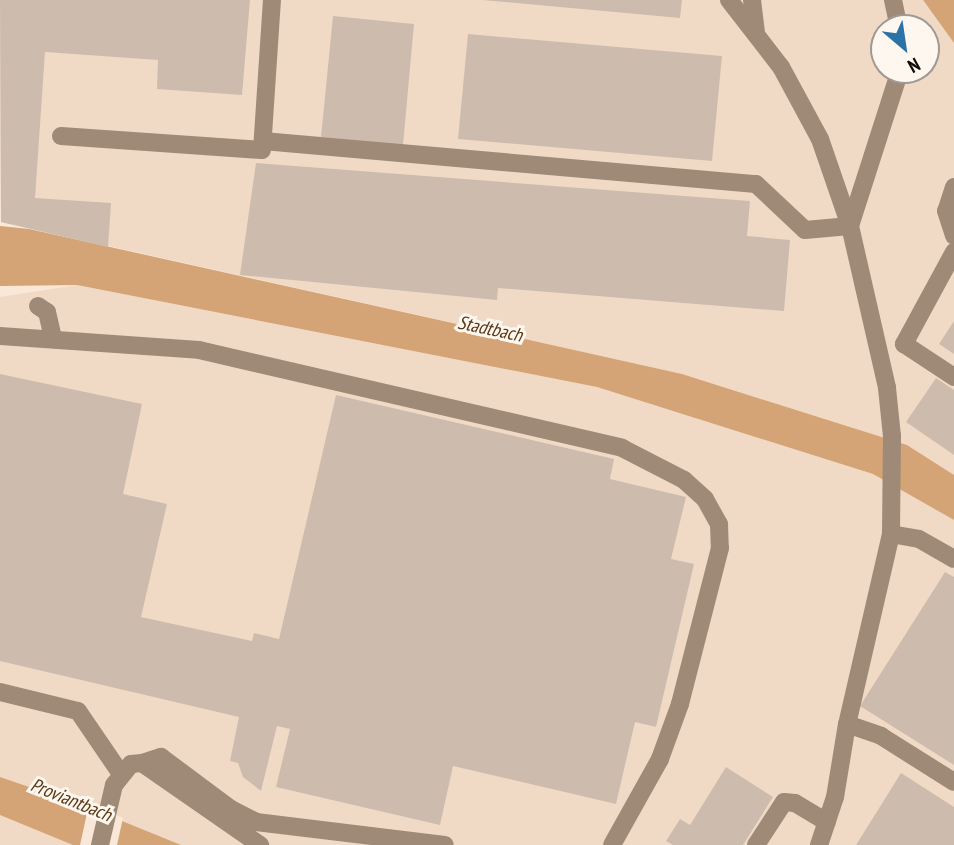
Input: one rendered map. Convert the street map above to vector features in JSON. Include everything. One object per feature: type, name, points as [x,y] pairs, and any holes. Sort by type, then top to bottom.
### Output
[{"type":"lane","points":[[61,136],[262,150],[272,0]]},
{"type":"lane","points":[[729,0],[756,31],[820,139],[850,226],[887,388],[892,436],[891,534],[827,822],[819,845]]},
{"type":"lane","points":[[752,0],[756,31]]},
{"type":"lane","points":[[850,226],[896,84]]},
{"type":"lane","points":[[262,141],[756,184],[805,230],[850,226]]},
{"type":"lane","points":[[954,187],[946,211],[954,236]]},
{"type":"lane","points":[[954,252],[904,344],[954,377]]},
{"type":"lane","points":[[38,306],[47,312],[53,339]]},
{"type":"lane","points":[[0,335],[199,350],[622,447],[684,480],[705,499],[719,524],[720,548],[680,704],[660,759],[612,845]]},
{"type":"lane","points":[[891,534],[919,539],[954,559]]},
{"type":"lane","points":[[0,692],[78,711],[121,774]]},
{"type":"lane","points":[[847,724],[881,736],[954,782]]},
{"type":"lane","points":[[100,845],[112,791],[121,774],[131,764],[162,757],[232,809],[256,822],[444,845]]},
{"type":"lane","points":[[142,763],[260,845]]},
{"type":"lane","points":[[757,845],[784,802],[795,803],[827,822]]},
{"type":"shaded area","points":[[0,0],[923,0],[933,14],[870,14],[870,84],[940,84],[940,24],[954,43],[954,475],[907,445],[682,374],[1,222]]},
{"type":"shaded area","points":[[923,0],[954,0],[954,43],[940,24],[940,14],[933,14]]},
{"type":"shaded area","points":[[0,226],[29,229],[682,374],[907,445],[954,475],[954,520],[873,474],[597,387],[77,285],[0,286]]},
{"type":"shaded area","points":[[77,285],[597,387],[873,474],[954,520],[954,845],[0,845],[0,297]]},
{"type":"shaded area","points":[[0,777],[90,808],[181,845],[73,845],[0,815]]},
{"type":"pier","points":[[89,804],[123,818],[117,845],[80,845]]},
{"type":"building","points":[[0,0],[250,0],[242,95],[157,89],[158,60],[45,52],[35,198],[111,203],[108,247],[1,222]]},
{"type":"building","points":[[482,0],[682,0],[680,18]]},
{"type":"building","points":[[333,16],[414,24],[403,145],[321,137]]},
{"type":"building","points":[[468,34],[722,56],[712,161],[458,139]]},
{"type":"building","points":[[256,163],[750,201],[747,236],[790,240],[784,311],[498,288],[497,300],[240,275]]},
{"type":"building","points":[[954,321],[954,354],[939,344]]},
{"type":"building","points":[[0,374],[142,404],[123,494],[167,504],[141,617],[252,641],[254,633],[279,639],[336,395],[614,459],[610,479],[686,497],[671,559],[694,564],[656,727],[635,722],[616,804],[453,766],[440,825],[276,787],[290,729],[277,726],[261,791],[243,777],[238,763],[230,761],[239,717],[0,661]]},
{"type":"building","points":[[936,378],[954,390],[954,455],[906,422]]},
{"type":"building","points":[[945,572],[954,577],[954,765],[860,706]]},
{"type":"building","points":[[726,767],[773,797],[743,845],[673,845],[666,841],[680,819],[690,825]]},
{"type":"building","points":[[901,773],[954,807],[954,845],[856,845]]},
{"type":"water label","name":"Stadtbach","points":[[490,329]]},
{"type":"water label","name":"Proviantbach","points":[[71,800]]}]
